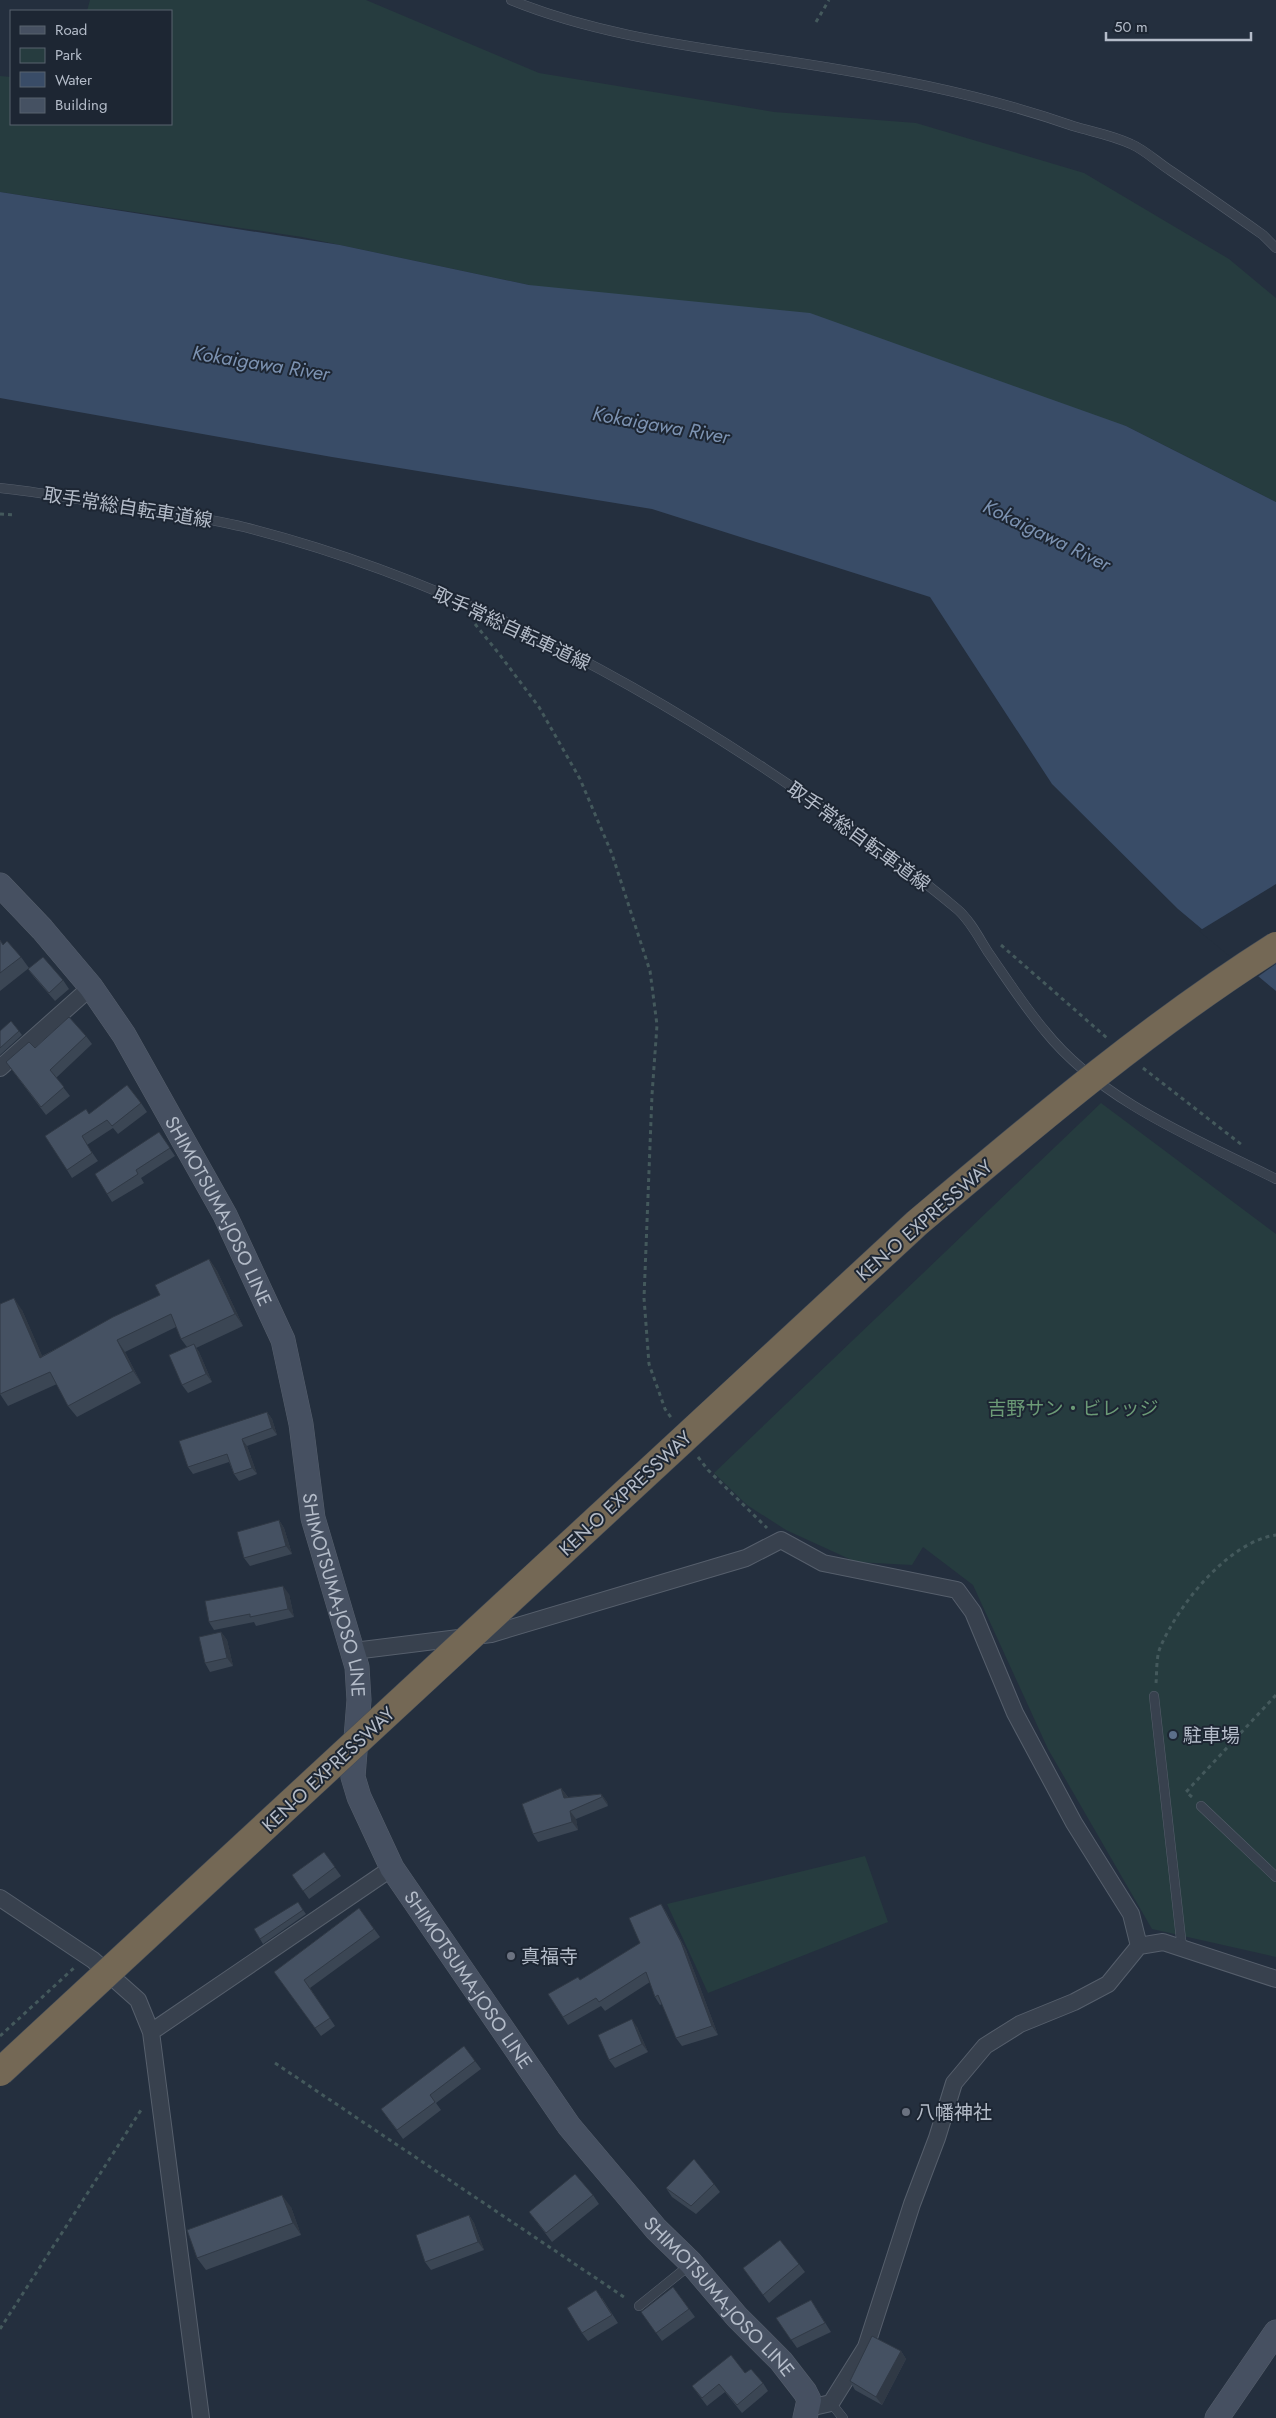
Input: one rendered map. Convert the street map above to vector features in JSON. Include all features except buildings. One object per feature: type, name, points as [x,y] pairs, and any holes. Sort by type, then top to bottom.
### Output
[{"type":"highway","name":"KEN-O EXPRESSWAY","points":[[0,2072],[917,1223],[1034,1124],[1150,1033],[1276,946]]},
{"type":"main road","name":"SHIMOTSUMA-JOSO LINE","points":[[0,885],[42,928],[91,987],[124,1035],[225,1215],[283,1340],[301,1424],[313,1518],[354,1651],[359,1700],[353,1777],[359,1797],[392,1868],[569,2126],[656,2230],[691,2264],[737,2316],[781,2361],[805,2392],[815,2410]]},
{"type":"main road","points":[[1217,2418],[1276,2332]]},
{"type":"street","points":[[0,1068],[91,987]]},
{"type":"street","points":[[354,1651],[491,1634],[746,1558],[781,1540],[823,1563],[957,1590],[973,1612],[1015,1714],[1074,1823],[1131,1914],[1139,1946]]},
{"type":"street","points":[[152,2032],[392,1868]]},
{"type":"street","points":[[0,1898],[87,1956],[138,2000],[152,2032],[201,2418]]},
{"type":"street","points":[[815,2410],[866,2347],[912,2204],[937,2138],[954,2083],[984,2046],[1020,2024],[1074,2002],[1108,1984],[1139,1946],[1163,1942],[1276,1979]]},
{"type":"lane","points":[[511,0],[582,25],[656,41],[818,66],[952,91],[1023,108],[1086,130],[1112,136],[1132,144],[1154,158],[1263,235],[1276,248]]},
{"type":"lane","name":"取手常総自転車道線","points":[[0,488],[197,517],[244,527],[320,549],[452,597],[584,660],[700,726],[830,812],[894,859],[962,913],[1046,1032],[1076,1064],[1118,1095],[1169,1125],[1276,1179]]},
{"type":"lane","points":[[1154,1696],[1182,1948]]},
{"type":"lane","points":[[1201,1806],[1276,1877]]},
{"type":"lane","points":[[639,2306],[691,2264]]},
{"type":"lane","points":[[815,2410],[843,2418]]},
{"type":"path","points":[[816,22],[829,0]]},
{"type":"path","points":[[0,514],[15,515]]},
{"type":"path","points":[[452,597],[500,654],[539,707],[580,779],[612,854],[650,972],[657,1025],[652,1095],[644,1298],[648,1364],[665,1410],[676,1425]]},
{"type":"path","points":[[697,1455],[708,1470],[781,1540]]},
{"type":"path","points":[[1154,1696],[1159,1650],[1181,1609],[1219,1565],[1260,1537],[1276,1535]]},
{"type":"path","points":[[1201,1806],[1186,1792],[1276,1695]]},
{"type":"path","points":[[0,2036],[87,1956]]},
{"type":"path","points":[[275,2062],[639,2306]]},
{"type":"path","points":[[0,2329],[158,2084]]},
{"type":"green space","points":[[90,0],[366,0],[539,73],[774,112],[916,123],[1084,173],[1229,259],[1276,298],[1276,502],[1126,426],[529,285],[302,237],[0,192],[0,76],[10,77],[10,125],[172,125],[172,10],[87,10]]},
{"type":"green space","name":"吉野サン・ビレッジ","points":[[1101,1103],[1276,1234],[1276,1957],[1152,1929],[1048,1749],[973,1585],[923,1547],[912,1565],[856,1562],[786,1530],[747,1505],[714,1473]]},
{"type":"green space","points":[[865,1856],[888,1922],[708,1993],[667,1904]]},
{"type":"water","name":"Kokaigawa River","points":[[0,192],[340,245],[529,285],[810,313],[1126,426],[1276,502],[1276,991],[1178,909],[1052,784],[930,597],[652,509],[332,457],[0,398]]},
{"type":"pier","points":[[1276,884],[1276,964],[1256,978],[1199,931]]},
{"type":"place","name":"駐車場","points":[[1173,1735]]},
{"type":"place","name":"真福寺","points":[[511,1956]]},
{"type":"place","name":"八幡神社","points":[[906,2112]]}]
